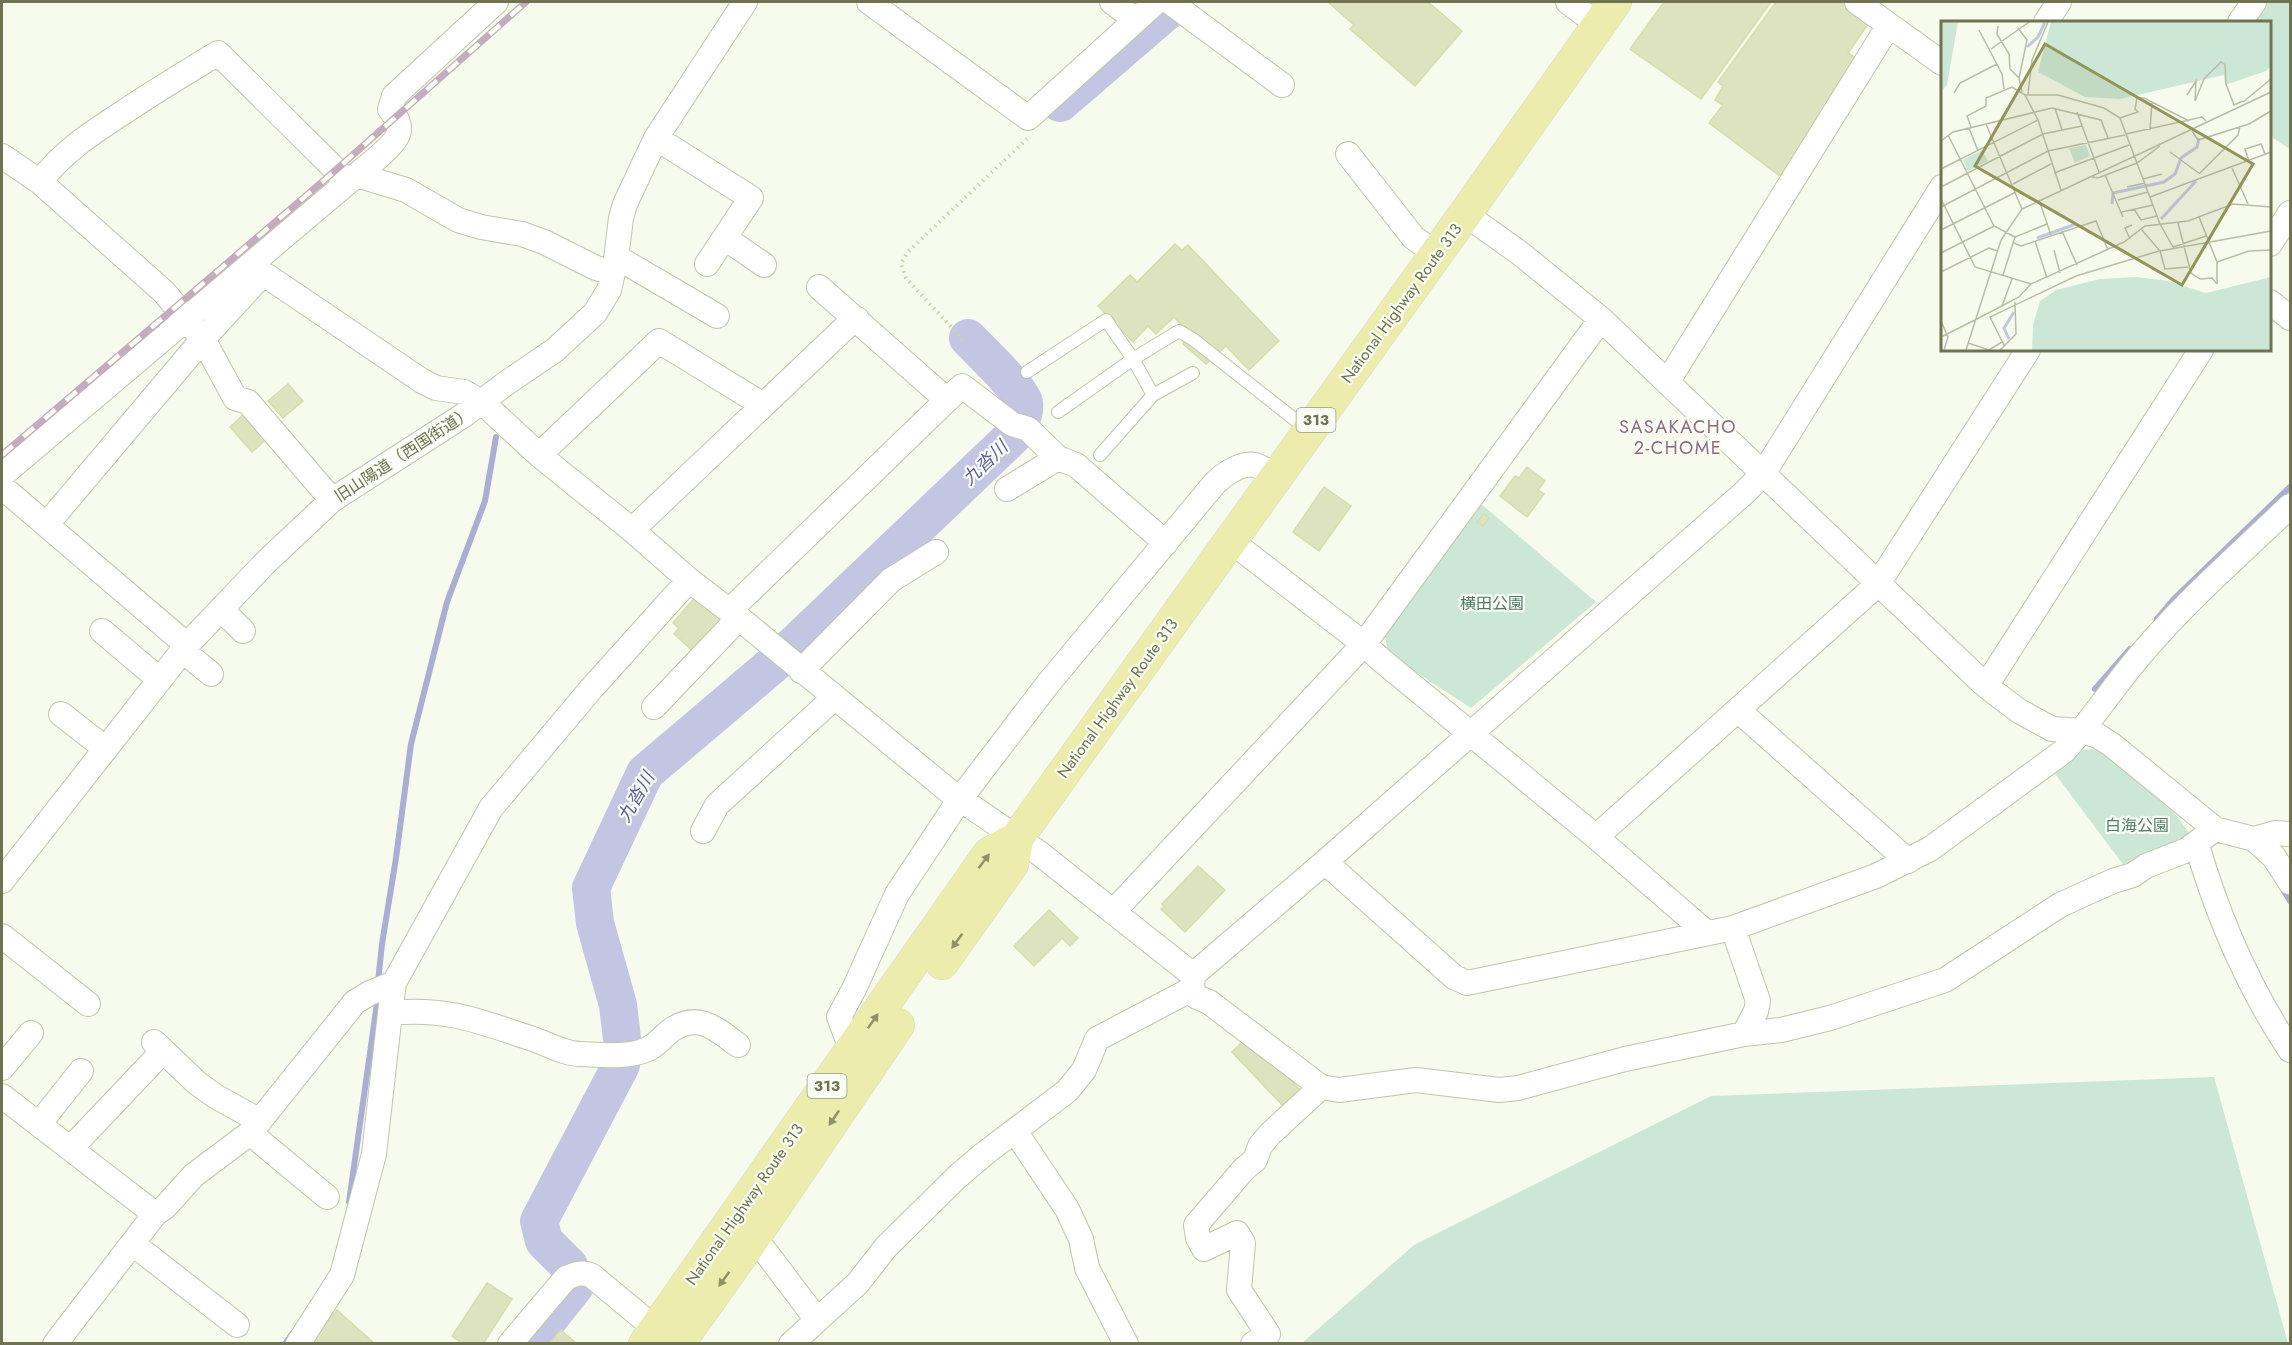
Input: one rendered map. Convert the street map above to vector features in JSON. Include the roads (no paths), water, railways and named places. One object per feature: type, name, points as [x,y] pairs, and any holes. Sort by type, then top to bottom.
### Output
[{"type":"highway","name":"National Highway Route 313","points":[[660,1339],[852,1051],[989,854],[1017,838],[1607,13]]},
{"type":"highway","name":"National Highway Route 313","points":[[660,1339],[752,1240],[879,1051],[1012,864],[1017,838]]},
{"type":"street","points":[[2,475],[394,141],[400,132],[399,123],[390,109],[394,96],[496,2]]},
{"type":"street","name":"旧山陽道（西国街道）","points":[[2,881],[185,648],[266,562],[332,500],[482,402],[555,351],[595,313],[609,290],[625,204],[656,138],[745,2]]},
{"type":"street","points":[[869,2],[1028,118],[1156,2]]},
{"type":"street","points":[[1113,2],[1136,20]]},
{"type":"street","points":[[1170,2],[1282,85]]},
{"type":"street","points":[[1568,2],[1607,13]]},
{"type":"street","points":[[1857,2],[1941,62]]},
{"type":"street","points":[[2047,21],[2059,2]]},
{"type":"street","points":[[2241,21],[2254,2]]},
{"type":"street","points":[[1668,381],[1889,25]]},
{"type":"street","points":[[40,182],[52,166],[84,139],[171,81],[218,53],[353,178],[406,190],[458,220],[481,227],[522,234],[544,242],[596,268],[625,262],[717,316]]},
{"type":"street","points":[[656,138],[751,198],[707,264]]},
{"type":"street","points":[[1348,154],[1413,237],[1436,254]]},
{"type":"street","points":[[2,156],[40,182],[81,221],[164,292],[203,339],[230,392],[235,398],[248,402],[332,500]]},
{"type":"street","points":[[791,1344],[858,1283],[886,1247],[957,1178],[1067,1091],[1090,1058],[1097,1039],[1193,982],[1763,474],[1941,189]]},
{"type":"street","points":[[2271,242],[2290,213]]},
{"type":"street","points":[[1465,214],[1521,254],[1601,319],[1986,686],[2019,711],[2052,729],[2082,731],[2098,736],[2112,745],[2206,837],[2210,887],[2230,936],[2270,1019],[2290,1050]]},
{"type":"street","points":[[725,238],[764,265]]},
{"type":"street","points":[[47,524],[203,339],[260,277],[267,276],[422,381],[436,388],[464,392],[482,402],[539,455],[632,530],[688,580],[960,800],[1039,853],[1113,912],[1193,982],[1197,997],[1209,1002],[1321,1087],[1339,1090],[1416,1080],[1499,1090],[1518,1088],[1625,1059],[1744,1034],[1781,1030],[1830,1018],[1945,980],[2060,905],[2187,850],[2206,837],[2254,839],[2274,833],[2290,834]]},
{"type":"street","points":[[819,287],[947,400]]},
{"type":"street","points":[[2271,303],[2290,318]]},
{"type":"street","points":[[632,530],[851,322],[857,319]]},
{"type":"street","points":[[1113,912],[1364,644],[1601,319]]},
{"type":"street","points":[[539,455],[659,341],[764,405]]},
{"type":"street","points":[[1596,837],[1878,584],[2027,351]]},
{"type":"street","points":[[1986,686],[2200,351]]},
{"type":"street","points":[[654,708],[734,615],[962,386],[1020,427],[1058,458],[1076,465],[1166,543]]},
{"type":"street","points":[[1007,489],[1058,458]]},
{"type":"street","points":[[852,1051],[839,1017],[897,894],[960,800],[1047,685],[1222,476],[1246,465],[1255,465],[1277,477]]},
{"type":"street","points":[[2,487],[47,524],[211,674]]},
{"type":"street","points":[[1325,862],[1454,977],[1467,983],[1733,928],[1876,876],[1930,849],[2051,761],[2082,731],[2133,664],[2189,604],[2290,506]]},
{"type":"street","points":[[1231,541],[1364,644],[1596,837],[1707,933]]},
{"type":"street","points":[[788,660],[891,580],[936,552]]},
{"type":"street","points":[[55,1344],[155,1214],[165,1207],[194,1175],[255,1127],[355,1002],[384,986],[491,808],[591,689],[688,580]]},
{"type":"street","points":[[221,609],[243,631]]},
{"type":"street","points":[[102,631],[160,680]]},
{"type":"street","points":[[704,831],[717,805],[834,698]]},
{"type":"street","points":[[1739,711],[1908,861]]},
{"type":"street","points":[[61,714],[106,749]]},
{"type":"street","points":[[2254,839],[2274,857],[2290,882]]},
{"type":"street","points":[[1733,928],[1758,1001],[1756,1011],[1744,1034]]},
{"type":"street","points":[[2,936],[88,1004]]},
{"type":"street","points":[[298,1344],[342,1275],[374,1154],[390,1013],[384,986]]},
{"type":"street","points":[[390,1013],[410,1011],[450,1013],[478,1020],[576,1054],[621,1055],[650,1048],[674,1029],[690,1021],[708,1024],[738,1045]]},
{"type":"street","points":[[2,1068],[31,1033]]},
{"type":"street","points":[[71,1148],[159,1047],[206,1089],[255,1127],[327,1197]]},
{"type":"street","points":[[39,1124],[81,1071]]},
{"type":"street","points":[[1253,1344],[1268,1334],[1239,1290],[1243,1243],[1237,1233],[1204,1250],[1198,1238],[1196,1225],[1244,1169],[1255,1160],[1260,1146],[1270,1134],[1321,1087]]},
{"type":"street","points":[[2,1096],[155,1214]]},
{"type":"street","points":[[1015,1131],[1067,1209],[1081,1239],[1087,1268],[1126,1344]]},
{"type":"street","points":[[752,1240],[765,1251],[817,1320]]},
{"type":"street","points":[[133,1244],[237,1325]]},
{"type":"street","points":[[510,1344],[572,1275],[586,1273],[660,1339]]},
{"type":"lane","points":[[1027,372],[1106,320],[1133,359],[1153,395]]},
{"type":"lane","points":[[1058,412],[1133,359],[1179,331],[1194,340],[1308,430]]},
{"type":"lane","points":[[1100,455],[1153,395],[1193,373]]},
{"type":"waterway","name":"九沓川","points":[[1060,103],[1169,9]]},
{"type":"waterway","name":"九沓川","points":[[529,1344],[575,1286],[569,1266],[544,1241],[539,1221],[621,1065],[623,1047],[618,1005],[595,923],[591,888],[645,773],[777,661],[1014,435],[1024,411],[1022,397],[1009,380],[968,338]]},
{"type":"waterway","points":[[378,982],[411,744],[447,602],[485,501],[496,437]]},
{"type":"waterway","points":[[2157,619],[2174,599],[2290,487]]},
{"type":"waterway","points":[[2095,689],[2130,649]]},
{"type":"waterway","points":[[2281,886],[2290,901]]},
{"type":"waterway","points":[[349,1202],[378,996]]},
{"type":"waterway","points":[[285,1344],[292,1334]]},
{"type":"railway","points":[[2,455],[321,183],[526,2]]},
{"type":"district","name":"SASAKACHO 2-CHOME","points":[[1678,437]]},
{"type":"park label","name":"横田公園","points":[[1492,603]]},
{"type":"park label","name":"白海公園","points":[[2137,825]]}]
